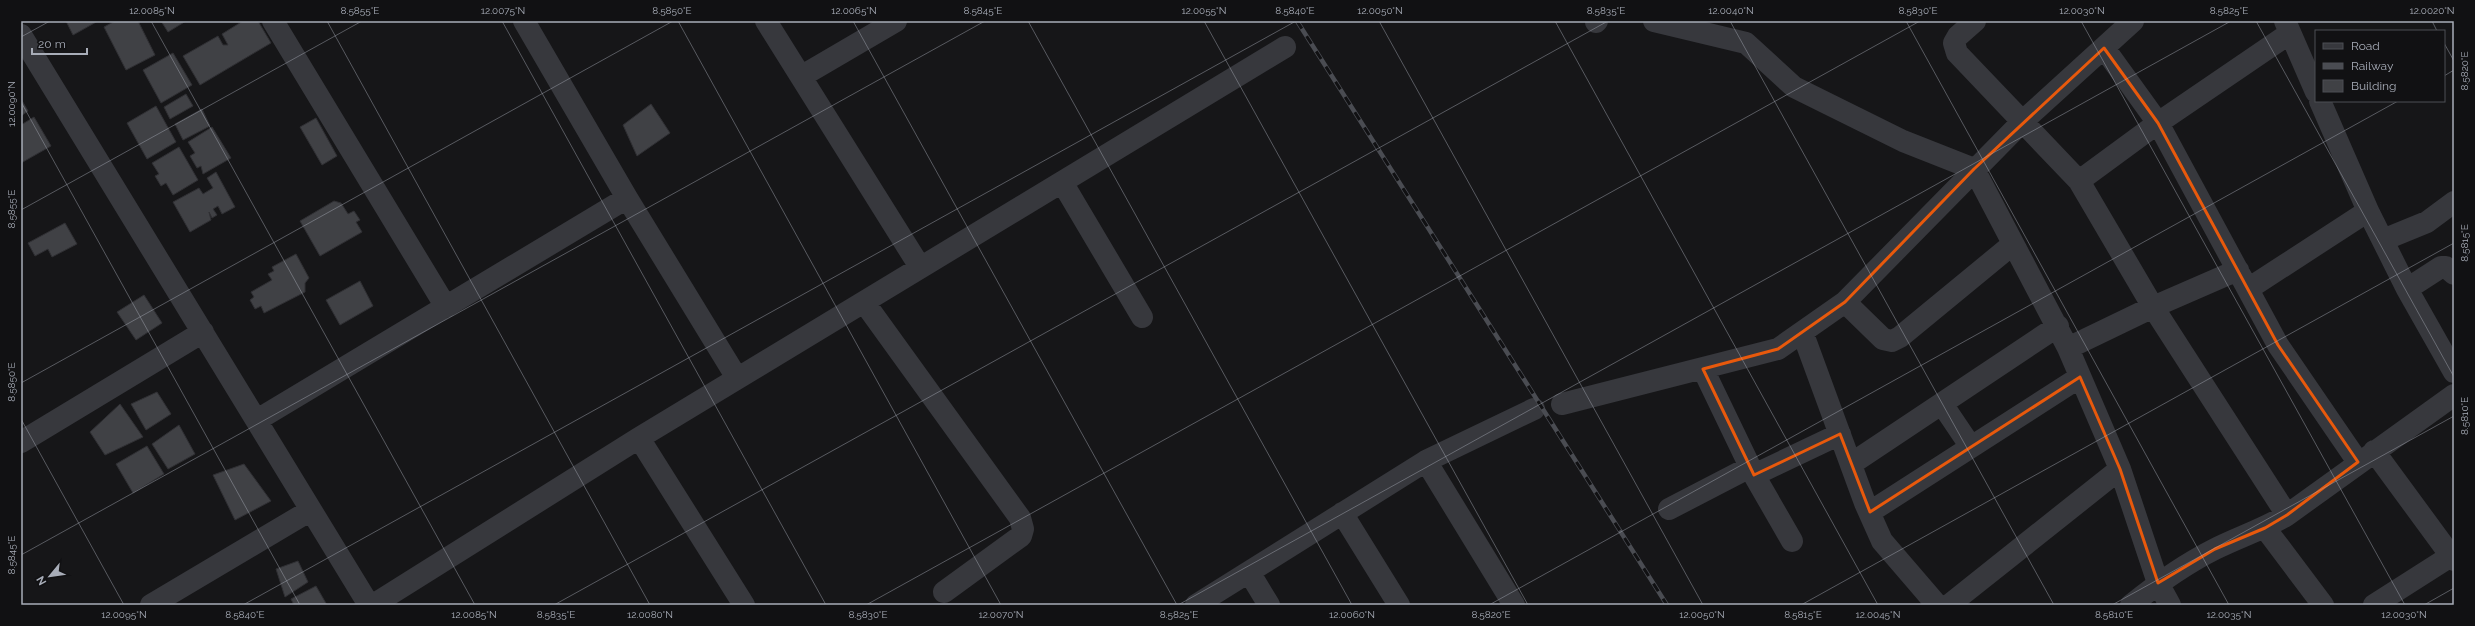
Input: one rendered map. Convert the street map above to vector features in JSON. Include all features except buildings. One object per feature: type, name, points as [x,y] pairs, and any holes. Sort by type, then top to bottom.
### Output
[{"type":"street","points":[[273,21],[446,307]]},
{"type":"street","points":[[524,21],[627,198],[737,378]]},
{"type":"street","points":[[766,21],[802,76],[920,267]]},
{"type":"street","points":[[802,76],[896,21]]},
{"type":"street","points":[[1654,21],[1746,42],[1794,87],[1903,142],[1974,169],[2058,326],[2068,348],[2120,469],[2158,583],[2170,605]]},
{"type":"street","points":[[1975,21],[1958,36],[1954,44],[1957,53],[2079,182],[2153,307],[2287,515]]},
{"type":"street","points":[[1562,404],[1778,350],[1803,334],[1845,302],[2022,121],[2132,21]]},
{"type":"street","points":[[2079,182],[2288,27],[2315,90]]},
{"type":"street","points":[[21,35],[369,605]]},
{"type":"street","points":[[373,605],[638,438],[1285,46]]},
{"type":"street","points":[[2104,48],[2158,123],[2278,345],[2366,457],[2453,557],[2374,605]]},
{"type":"street","points":[[2320,102],[2368,211],[2407,289],[2454,372]]},
{"type":"street","points":[[1062,182],[1142,317]]},
{"type":"street","points":[[257,420],[627,198]]},
{"type":"street","points":[[2383,240],[2427,222],[2454,202]]},
{"type":"street","points":[[2068,348],[2153,307],[2243,279],[2368,211]]},
{"type":"street","points":[[1845,302],[1883,339],[1892,340],[1900,337],[2013,244]]},
{"type":"street","points":[[2407,289],[2441,267],[2446,267],[2454,274]]},
{"type":"street","points":[[864,302],[1020,518],[1023,529],[1021,536],[944,592]]},
{"type":"street","points":[[1851,464],[2058,326]]},
{"type":"street","points":[[21,442],[203,332]]},
{"type":"street","points":[[1803,334],[1851,464],[1882,541],[1937,605]]},
{"type":"street","points":[[1703,369],[1752,471],[1792,541]]},
{"type":"street","points":[[1870,512],[2080,376]]},
{"type":"street","points":[[2131,605],[2158,583],[2215,549],[2265,528],[2287,515],[2454,395]]},
{"type":"street","points":[[1942,404],[1970,447]]},
{"type":"street","points":[[1196,605],[1426,460],[1534,409]]},
{"type":"street","points":[[1669,509],[1752,471],[1840,434]]},
{"type":"street","points":[[638,438],[744,605]]},
{"type":"street","points":[[1426,460],[1514,605]]},
{"type":"street","points":[[1949,605],[2120,469]]},
{"type":"street","points":[[152,605],[311,510]]},
{"type":"street","points":[[1342,513],[1399,605]]},
{"type":"street","points":[[2265,528],[2323,605]]},
{"type":"street","points":[[1249,572],[1269,605]]},
{"type":"highlighted area","points":[[2104,48],[2158,123],[2278,345],[2358,462],[2287,515],[2265,528],[2215,549],[2158,583],[2120,469],[2080,377],[1870,512],[1840,434],[1754,475],[1703,369],[1778,349],[1845,302],[1974,169]]},
{"type":"railway","points":[[1297,21],[1667,605]]}]
